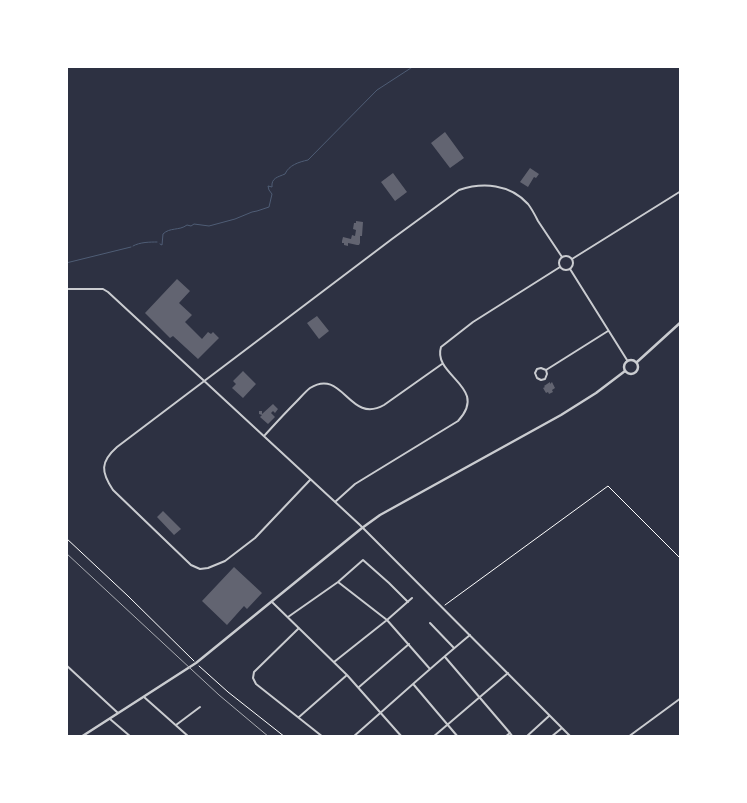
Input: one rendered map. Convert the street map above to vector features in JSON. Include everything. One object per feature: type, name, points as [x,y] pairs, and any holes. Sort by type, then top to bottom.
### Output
[{"type":"street","points":[[310,480],[255,538],[224,561],[208,568],[200,569],[191,564],[113,490],[106,480],[104,464],[109,454],[116,447],[459,190],[470,187],[490,186],[510,191],[520,197],[528,204],[562,257]]},
{"type":"street","points":[[572,259],[681,191]]},
{"type":"street","points":[[570,269],[564,270],[558,262],[562,257],[568,256],[572,259]]},
{"type":"street","points":[[570,269],[573,265],[572,259]]},
{"type":"street","points":[[335,502],[355,484],[458,421],[464,414],[467,396],[464,389],[442,364],[439,353],[441,347],[473,322],[560,267]]},
{"type":"street","points":[[570,269],[627,360]]},
{"type":"street","points":[[66,289],[103,289],[108,292],[362,528],[570,737]]},
{"type":"street","points":[[637,362],[681,322]]},
{"type":"street","points":[[546,370],[545,379],[537,378],[535,373],[537,370],[541,368],[546,370],[608,331]]},
{"type":"street","points":[[627,360],[632,359],[637,362]]},
{"type":"street","points":[[625,371],[624,365],[627,360]]},
{"type":"street","points":[[625,371],[632,374],[636,372],[637,362]]},
{"type":"street","points":[[264,436],[309,389],[319,384],[330,384],[338,388],[360,408],[377,409],[384,406],[442,364]]},
{"type":"street","points":[[80,737],[196,663],[380,515],[560,415],[596,393],[625,371]]},
{"type":"street","points":[[288,617],[338,582],[363,560],[408,602]]},
{"type":"street","points":[[338,582],[387,620],[430,669]]},
{"type":"street","points":[[334,662],[412,598]]},
{"type":"street","points":[[272,602],[359,687],[402,737]]},
{"type":"street","points":[[430,623],[454,648]]},
{"type":"street","points":[[299,628],[254,672],[253,678],[256,684],[324,737]]},
{"type":"street","points":[[353,737],[470,635]]},
{"type":"street","points":[[359,687],[409,644]]},
{"type":"street","points":[[445,657],[513,737]]},
{"type":"street","points":[[66,665],[118,714]]},
{"type":"street","points":[[433,737],[508,673]]},
{"type":"street","points":[[299,717],[347,675]]},
{"type":"street","points":[[414,685],[458,737]]},
{"type":"street","points":[[144,697],[189,737]]},
{"type":"street","points":[[628,737],[681,698]]},
{"type":"street","points":[[176,725],[200,707]]},
{"type":"street","points":[[526,737],[550,716]]},
{"type":"street","points":[[110,718],[131,737]]},
{"type":"street","points":[[551,737],[562,728]]},
{"type":"street","points":[[506,737],[510,733]]},
{"type":"path","points":[[442,607],[608,486],[681,559]]},
{"type":"path","points":[[66,538],[196,663],[228,692],[285,737]]},
{"type":"building","points":[[445,132],[464,158],[450,168],[431,143]]},
{"type":"building","points":[[530,168],[539,174],[536,178],[534,177],[528,187],[520,182]]},
{"type":"building","points":[[393,173],[407,192],[395,201],[381,182]]},
{"type":"building","points":[[356,221],[363,222],[359,245],[348,243],[348,246],[344,245],[342,243],[343,237],[351,239],[352,235],[355,236],[356,230],[353,229]]},
{"type":"building","points":[[177,279],[190,291],[179,303],[192,315],[185,322],[202,339],[208,332],[211,334],[213,332],[219,338],[198,359],[173,336],[170,338],[145,313]]},
{"type":"building","points":[[317,316],[329,331],[319,339],[307,323]]},
{"type":"building","points":[[243,371],[256,384],[243,398],[232,388],[236,384],[233,381]]},
{"type":"building","points":[[550,382],[550,384],[552,382],[555,388],[549,394],[543,388]]},
{"type":"building","points":[[273,404],[278,409],[275,413],[273,411],[271,413],[275,417],[268,424],[260,417],[262,415],[259,414],[259,411],[262,411],[262,414]]},
{"type":"building","points":[[163,511],[181,529],[174,535],[157,517]]},
{"type":"building","points":[[234,567],[262,593],[247,609],[244,606],[227,625],[202,601]]},
{"type":"waterway","points":[[160,244],[162,245],[163,234],[169,230],[194,224],[209,226],[269,207],[272,194],[268,186],[272,187],[274,180],[285,174],[295,164],[308,160],[377,90],[414,66]]},
{"type":"waterway","points":[[133,246],[157,242]]},
{"type":"waterway","points":[[66,263],[131,247]]},
{"type":"railway","points":[[66,553],[219,695],[269,737]]}]
